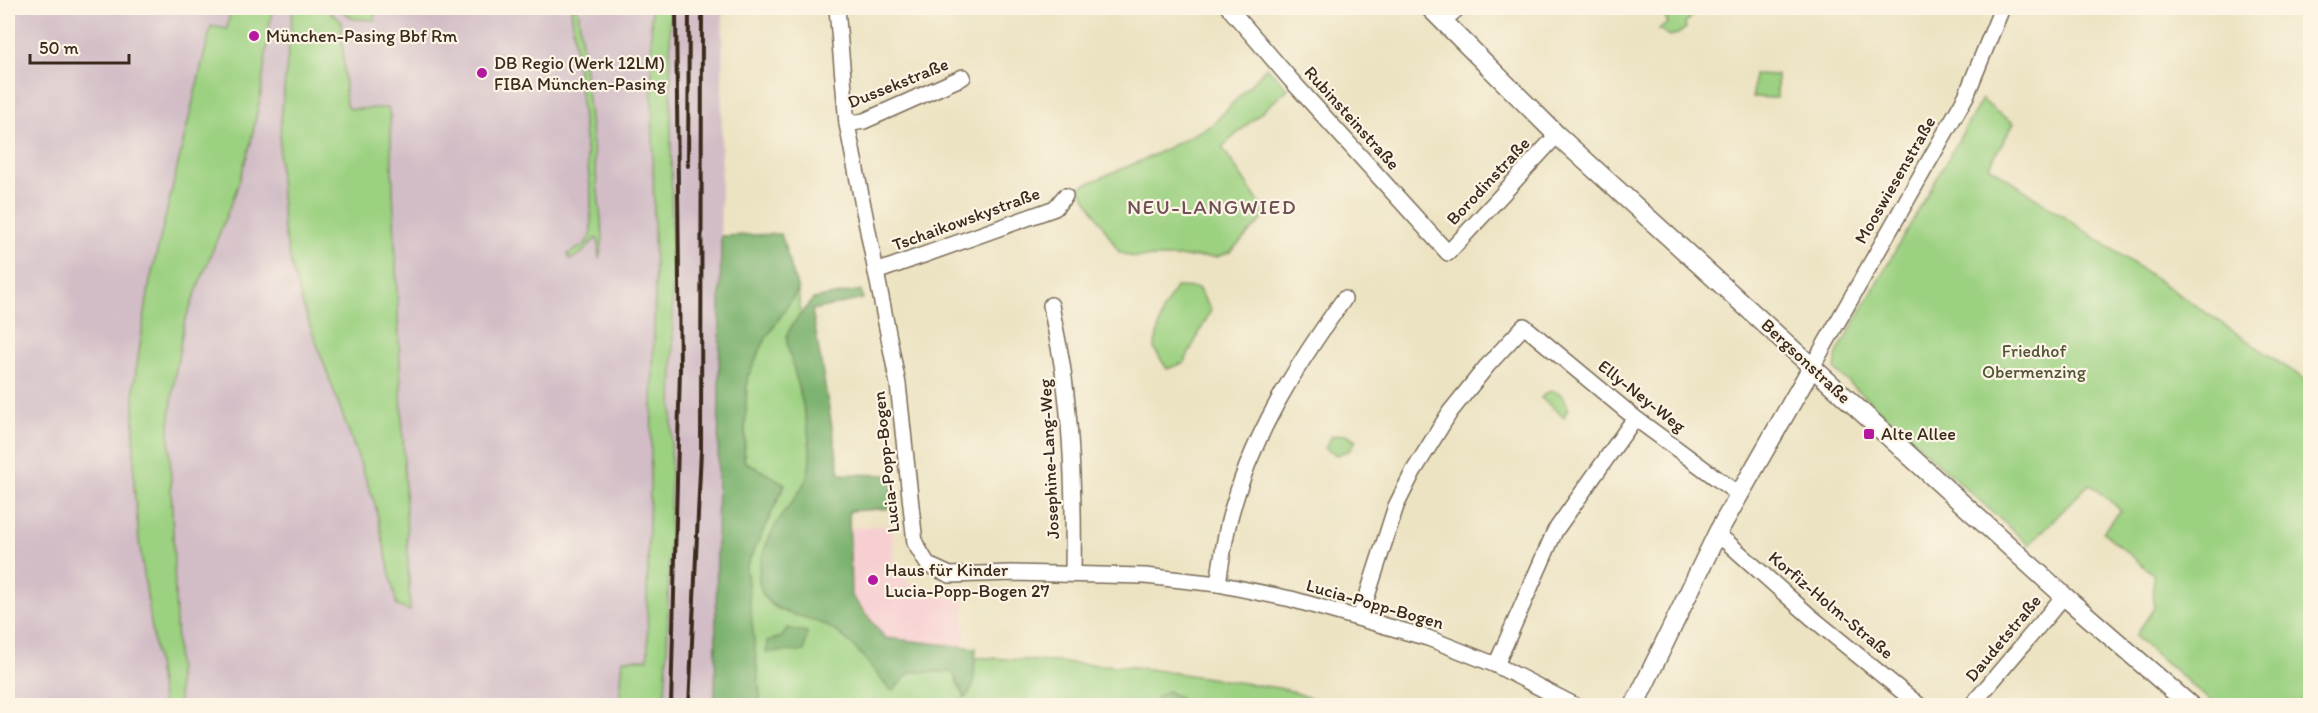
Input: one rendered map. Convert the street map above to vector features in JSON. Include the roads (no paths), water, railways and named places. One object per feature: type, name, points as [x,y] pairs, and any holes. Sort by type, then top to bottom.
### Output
[{"type":"street","name":"Lucia-Popp-Bogen","points":[[837,8],[848,124],[898,384],[915,543],[928,565],[950,575],[1145,576],[1218,584],[1291,599],[1428,638],[1496,664],[1576,705]]},
{"type":"street","name":"Rubinsteinstraße","points":[[1229,8],[1294,84],[1448,253]]},
{"type":"street","name":"Bergsonstraße","points":[[1430,8],[1557,135],[2064,596],[2191,705]]},
{"type":"street","points":[[1443,21],[1458,8]]},
{"type":"street","name":"Mooswiesenstraße","points":[[1812,366],[1966,96],[2002,8]]},
{"type":"street","name":"Dussekstraße","points":[[848,124],[864,121],[963,77]]},
{"type":"street","name":"Borodinstraße","points":[[1448,253],[1557,135]]},
{"type":"street","name":"Tschaikowskystraße","points":[[876,272],[1055,208],[1065,196]]},
{"type":"street","points":[[1218,584],[1229,520],[1246,468],[1270,414],[1306,352],[1344,299]]},
{"type":"street","name":"Josephine-Lang-Weg","points":[[1051,306],[1064,376],[1071,442],[1074,490],[1073,574]]},
{"type":"street","name":"Elly-Ney-Weg","points":[[1360,618],[1396,506],[1413,472],[1450,412],[1487,366],[1524,326],[1635,418],[1738,494]]},
{"type":"street","points":[[1634,705],[1716,535],[1812,366]]},
{"type":"street","points":[[1496,664],[1555,531],[1635,418]]},
{"type":"street","name":"Korfiz-Holm-Straße","points":[[1716,535],[1817,622],[1920,705]]},
{"type":"street","name":"Daudetstraße","points":[[1971,705],[2064,596]]},
{"type":"railway","points":[[671,706],[680,369],[676,8]]},
{"type":"railway","points":[[688,166],[689,8]]},
{"type":"railway","points":[[689,706],[701,450],[702,8]]},
{"type":"place","name":"München-Pasing Bbf Rm","points":[[254,36]]},
{"type":"place","name":"DB Regio (Werk 12LM) FIBA München-Pasing","points":[[482,73]]},
{"type":"place","name":"Alte Allee","points":[[1869,434]]},
{"type":"place","name":"Haus für Kinder Lucia-Popp-Bogen 27","points":[[873,580]]},
{"type":"district","name":"NEU-LANGWIED","points":[[1212,207]]},
{"type":"park label","name":"Friedhof Obermenzing","points":[[2034,361]]}]
